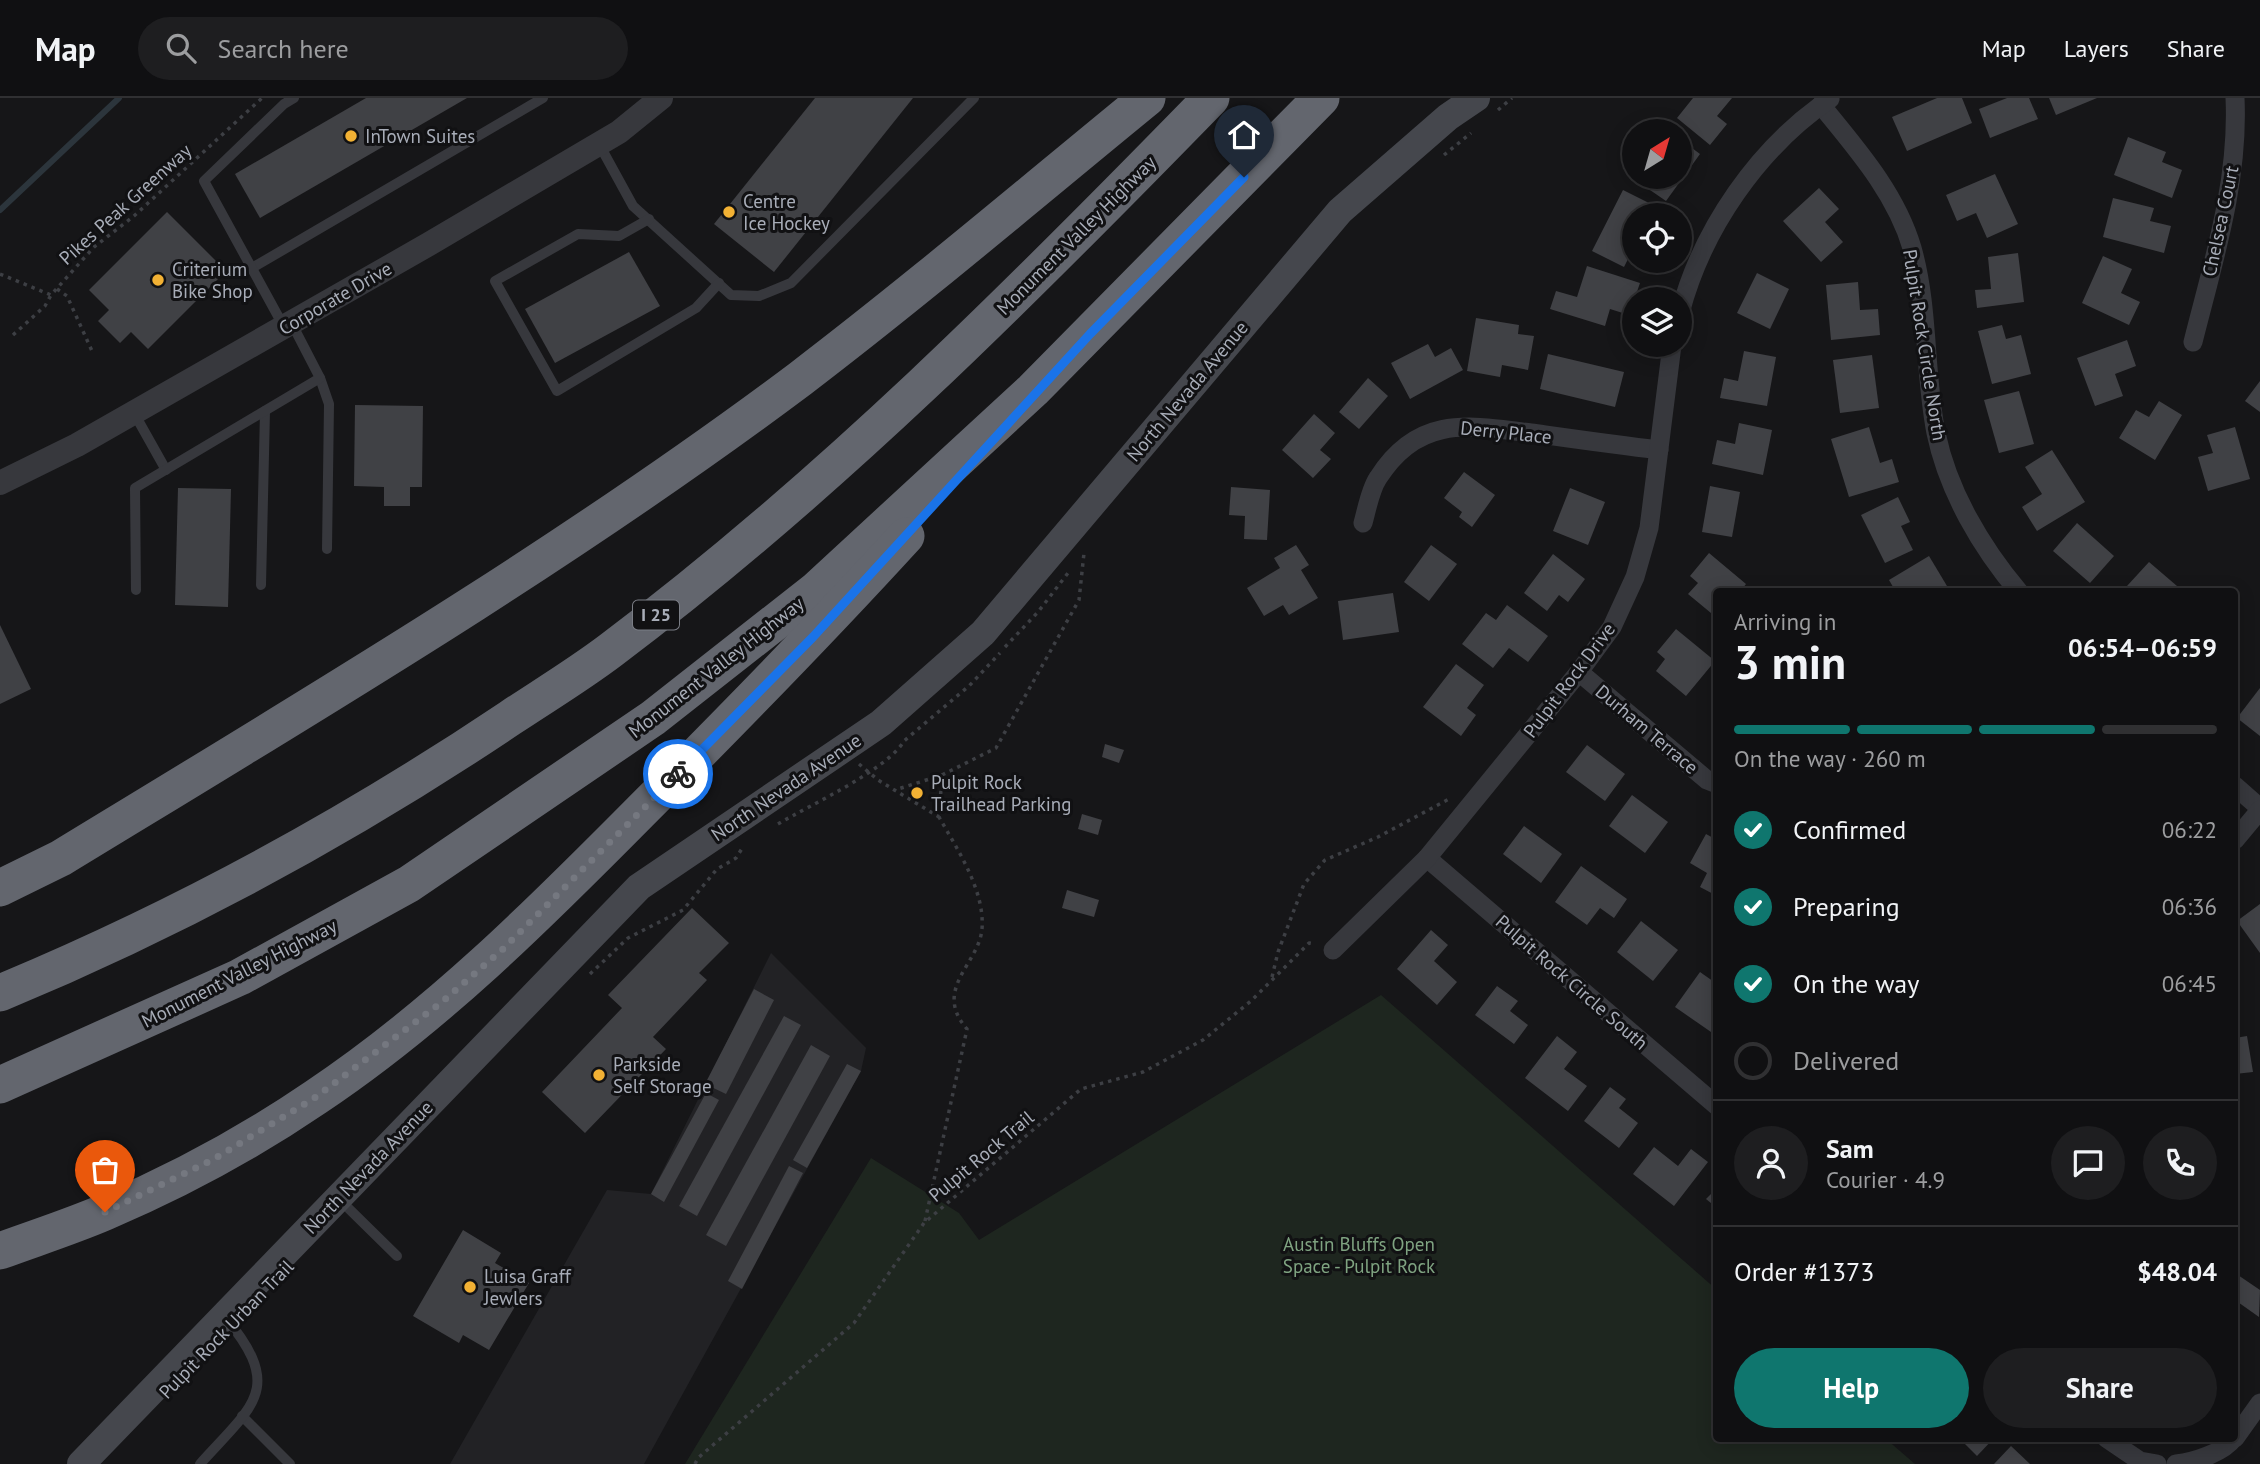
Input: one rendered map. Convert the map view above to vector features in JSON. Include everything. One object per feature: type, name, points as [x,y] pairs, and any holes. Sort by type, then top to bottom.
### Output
[{"type":"highway","points":[[0,888],[61,858],[404,648],[600,520],[800,379],[1147,98]]},
{"type":"highway","name":"Monument Valley Highway","points":[[0,993],[94,954],[284,857],[442,764],[609,652],[762,530],[911,398],[1026,287],[1211,98]]},
{"type":"highway","name":"Monument Valley Highway","points":[[0,1086],[240,977],[409,884],[490,832],[653,718],[816,590],[1033,390],[1321,98]]},
{"type":"highway","points":[[0,1251],[105,1212],[214,1159],[316,1097],[442,1002],[522,930],[813,637],[1090,334]]},
{"type":"main road","name":"North Nevada Avenue","points":[[81,1464],[639,887],[881,723],[983,634],[1340,211],[1448,117],[1483,113]]},
{"type":"street","name":"Chelsea Court","points":[[2193,342],[2228,200],[2235,140],[2235,98]]},
{"type":"street","points":[[1688,287],[1719,220],[1740,188],[1763,159],[1826,101]]},
{"type":"street","name":"Pulpit Rock Circle North","points":[[1826,101],[1900,217],[1912,247],[1919,279],[1932,409],[1946,467],[1978,535],[2016,588]]},
{"type":"street","name":"Corporate Drive","points":[[0,483],[134,413],[599,143],[650,102]]},
{"type":"street","name":"Pulpit Rock Drive","points":[[1333,950],[1427,858],[1579,672],[1612,626],[1635,578],[1649,528],[1671,357]]},
{"type":"street","name":"Derry Place","points":[[1363,523],[1377,479],[1395,457],[1411,442],[1449,426],[1482,427],[1659,450]]},
{"type":"street","name":"Durham Terrace","points":[[1579,672],[1713,782]]},
{"type":"street","points":[[2238,789],[2260,809],[2238,836]]},
{"type":"street","name":"Pulpit Rock Circle South","points":[[1427,858],[1713,1103]]},
{"type":"street","points":[[2238,1434],[2259,1406]]},
{"type":"street","points":[[2112,1442],[2140,1461],[2157,1464]]},
{"type":"street","points":[[2176,1464],[2189,1463],[2232,1442]]},
{"type":"lane","points":[[294,98],[284,104],[204,181],[252,268],[320,378],[329,404],[327,549]]},
{"type":"lane","points":[[252,268],[543,98]]},
{"type":"lane","points":[[599,143],[633,206],[731,295],[759,296],[792,283],[974,98]]},
{"type":"lane","points":[[649,219],[619,236],[578,234],[495,281],[557,391],[696,308],[719,283]]},
{"type":"lane","points":[[136,590],[135,488],[320,378]]},
{"type":"lane","points":[[261,585],[265,411]]},
{"type":"lane","points":[[134,413],[166,470]]},
{"type":"lane","points":[[338,1198],[397,1256]]},
{"type":"lane","points":[[204,1462],[258,1392],[259,1371],[241,1336],[224,1316]]},
{"type":"lane","points":[[242,1416],[290,1464]]},
{"type":"path","name":"Pikes Peak Greenway","points":[[13,335],[45,306],[51,295],[94,247],[134,216],[262,98]]},
{"type":"path","points":[[1439,160],[1483,113],[1512,98]]},
{"type":"path","points":[[0,274],[51,295]]},
{"type":"path","points":[[57,289],[67,296],[92,351]]},
{"type":"path","points":[[895,790],[942,775],[996,748],[1079,600],[1084,551],[1078,559]]},
{"type":"path","points":[[767,831],[898,752],[904,741],[969,686],[1038,612],[1073,567]]},
{"type":"path","points":[[842,749],[895,790],[939,817],[961,857],[979,902],[982,931],[955,991],[959,1020],[967,1029],[924,1223]]},
{"type":"path","points":[[939,817],[942,775]]},
{"type":"path","points":[[1272,980],[1278,953],[1304,884],[1325,860],[1377,837],[1453,797]]},
{"type":"path","points":[[587,976],[598,970],[628,938],[683,910],[717,869],[736,858],[745,844]]},
{"type":"path","name":"Pulpit Rock Trail","points":[[695,1464],[698,1458],[854,1323],[924,1223],[1081,1089],[1143,1072],[1203,1040],[1272,980],[1309,943],[1333,950]]},
{"type":"shaded area","points":[[771,953],[866,1048],[861,1071],[644,1464],[450,1464],[607,1190],[651,1194]]},
{"type":"green space","name":"Austin Bluffs Open Space - Pulpit Rock","points":[[1381,995],[1713,1286],[1713,1442],[1889,1442],[1915,1464],[685,1464],[871,1158],[959,1213],[979,1240]]},
{"type":"building","name":"InTown Suites","points":[[366,98],[467,98],[260,218],[235,174]]},
{"type":"building","points":[[815,98],[913,98],[774,272],[714,224]]},
{"type":"building","points":[[1693,98],[1732,98],[1717,116],[1727,124],[1710,145],[1692,130],[1692,119],[1677,118]]},
{"type":"building","points":[[1937,98],[1962,98],[1972,123],[1907,151],[1892,117]]},
{"type":"building","points":[[2007,98],[2029,98],[2038,119],[1990,138],[1979,109]]},
{"type":"building","points":[[2049,98],[2097,98],[2056,115]]},
{"type":"building","points":[[2128,137],[2166,152],[2162,162],[2182,170],[2172,198],[2114,175]]},
{"type":"building","points":[[1692,148],[1700,154],[1692,165]]},
{"type":"building","points":[[1995,174],[2018,224],[1987,238],[1976,213],[1957,221],[1946,195]]},
{"type":"building","points":[[1819,188],[1839,209],[1825,222],[1843,242],[1821,262],[1783,221]]},
{"type":"building","points":[[1649,189],[1675,189],[1666,201]]},
{"type":"building","points":[[1623,190],[1649,203],[1622,203],[1622,266],[1592,251]]},
{"type":"building","points":[[2113,198],[2154,208],[2150,221],[2171,226],[2164,253],[2103,237]]},
{"type":"building","name":"Criterium Bike Shop","points":[[167,212],[226,271],[148,349],[131,332],[120,343],[98,321],[109,310],[89,290]]},
{"type":"building","points":[[629,252],[660,306],[555,363],[525,309]]},
{"type":"building","points":[[2018,253],[2024,302],[1977,308],[1975,290],[1991,289],[1988,257]]},
{"type":"building","points":[[2103,256],[2132,269],[2121,293],[2140,302],[2129,325],[2082,303]]},
{"type":"building","points":[[1587,266],[1640,283],[1639,287],[1622,287],[1622,313],[1610,309],[1605,326],[1550,309],[1556,291],[1577,297]]},
{"type":"building","points":[[1757,273],[1789,289],[1770,329],[1737,313]]},
{"type":"building","points":[[1858,282],[1860,310],[1878,309],[1880,335],[1831,340],[1826,285]]},
{"type":"building","points":[[1476,318],[1519,325],[1518,334],[1534,336],[1528,370],[1502,365],[1500,377],[1467,371]]},
{"type":"building","points":[[2002,325],[2006,339],[2021,335],[2031,374],[1992,384],[1978,331]]},
{"type":"building","points":[[2127,340],[2136,366],[2115,374],[2123,396],[2095,406],[2077,358]]},
{"type":"building","points":[[1428,344],[1435,357],[1451,348],[1463,370],[1410,399],[1391,363]]},
{"type":"building","points":[[1744,351],[1776,357],[1767,406],[1720,398],[1724,378],[1738,381]]},
{"type":"building","points":[[1548,354],[1624,372],[1615,407],[1540,389]]},
{"type":"building","points":[[1872,355],[1879,408],[1840,413],[1833,360]]},
{"type":"building","points":[[1368,378],[1388,396],[1359,429],[1339,412]]},
{"type":"building","points":[[2260,381],[2260,412],[2245,401]]},
{"type":"building","points":[[2019,391],[2034,444],[1999,453],[1984,400]]},
{"type":"building","points":[[2159,401],[2182,415],[2155,460],[2119,438],[2136,410],[2149,417]]},
{"type":"building","points":[[355,405],[423,406],[422,487],[410,487],[410,506],[384,506],[384,487],[354,486]]},
{"type":"building","points":[[1314,414],[1335,433],[1320,450],[1331,459],[1313,478],[1282,450]]},
{"type":"building","points":[[1739,423],[1772,430],[1763,475],[1712,464],[1717,440],[1735,444]]},
{"type":"building","points":[[1869,427],[1880,463],[1892,459],[1899,482],[1849,497],[1831,439]]},
{"type":"building","points":[[2235,427],[2250,479],[2208,491],[2198,457],[2213,453],[2207,435]]},
{"type":"building","points":[[2052,450],[2085,502],[2037,531],[2022,507],[2042,494],[2025,467]]},
{"type":"building","points":[[1464,472],[1495,495],[1472,527],[1459,517],[1462,512],[1444,498]]},
{"type":"building","points":[[1710,486],[1740,492],[1732,537],[1702,532]]},
{"type":"building","points":[[1231,487],[1270,490],[1267,540],[1244,539],[1245,516],[1229,515]]},
{"type":"building","points":[[178,488],[231,489],[228,607],[175,605]]},
{"type":"building","points":[[1570,488],[1605,502],[1588,545],[1553,531]]},
{"type":"building","points":[[1898,497],[1910,522],[1901,526],[1913,550],[1885,563],[1861,515]]},
{"type":"building","points":[[2077,523],[2114,556],[2090,583],[2053,551]]},
{"type":"building","points":[[1296,545],[1309,565],[1301,570],[1318,598],[1289,615],[1283,605],[1264,616],[1247,588],[1280,568],[1274,558]]},
{"type":"building","points":[[1431,545],[1457,564],[1429,601],[1404,582]]},
{"type":"building","points":[[1709,553],[1746,584],[1743,588],[1713,588],[1713,615],[1688,594],[1698,583],[1690,576]]},
{"type":"building","points":[[1553,554],[1585,579],[1568,602],[1559,595],[1547,611],[1524,593]]},
{"type":"building","points":[[1929,556],[1947,586],[1894,588],[1889,580]]},
{"type":"building","points":[[2149,562],[2179,588],[2129,588],[2127,586]]},
{"type":"building","points":[[1393,593],[1399,632],[1343,640],[1338,601]]},
{"type":"building","points":[[1507,605],[1548,636],[1528,662],[1509,648],[1493,668],[1462,644],[1486,613],[1496,620]]},
{"type":"building","points":[[0,625],[31,689],[0,704]]},
{"type":"building","points":[[1676,629],[1713,659],[1713,663],[1686,696],[1656,671],[1665,659],[1657,652]]},
{"type":"building","points":[[1456,664],[1484,685],[1467,708],[1476,715],[1461,736],[1423,707]]},
{"type":"building","points":[[2260,688],[2260,736],[2238,717]]},
{"type":"building","points":[[1105,744],[1124,750],[1119,763],[1102,757]]},
{"type":"building","points":[[1587,745],[1625,774],[1605,801],[1566,772]]},
{"type":"building","points":[[1632,795],[1668,822],[1645,853],[1609,826]]},
{"type":"building","points":[[1082,814],[1102,820],[1098,835],[1078,829]]},
{"type":"building","points":[[1524,826],[1562,854],[1541,883],[1503,854]]},
{"type":"building","points":[[1706,834],[1713,838],[1713,894],[1700,887],[1707,873],[1690,863]]},
{"type":"building","points":[[1581,866],[1627,899],[1614,918],[1600,908],[1587,925],[1555,902]]},
{"type":"building","points":[[1067,890],[1099,900],[1094,917],[1062,908]]},
{"type":"building","points":[[2260,904],[2260,953],[2238,922]]},
{"type":"building","points":[[692,908],[729,943],[699,973],[707,980],[653,1037],[666,1049],[585,1133],[542,1092],[622,1008],[608,995]]},
{"type":"building","points":[[1641,921],[1678,950],[1653,981],[1617,952]]},
{"type":"building","points":[[1431,930],[1448,945],[1434,961],[1457,982],[1437,1005],[1397,969]]},
{"type":"building","points":[[1700,972],[1713,981],[1711,1032],[1675,1007]]},
{"type":"building","points":[[1497,986],[1518,1001],[1510,1011],[1528,1025],[1514,1044],[1475,1015]]},
{"type":"building","points":[[754,989],[774,1000],[726,1094],[705,1084]]},
{"type":"building","points":[[784,1016],[801,1025],[697,1216],[679,1206]]},
{"type":"building","points":[[1557,1036],[1577,1052],[1564,1069],[1587,1086],[1568,1111],[1525,1078]]},
{"type":"building","points":[[2247,1036],[2253,1072],[2238,1074],[2238,1038]]},
{"type":"building","points":[[811,1045],[830,1056],[726,1246],[706,1235]]},
{"type":"building","points":[[847,1064],[861,1071],[807,1168],[793,1160]]},
{"type":"building","points":[[1610,1087],[1626,1099],[1619,1108],[1638,1123],[1619,1148],[1584,1121]]},
{"type":"building","points":[[706,1093],[719,1100],[664,1202],[651,1194]]},
{"type":"building","points":[[1654,1147],[1678,1166],[1691,1149],[1708,1162],[1674,1206],[1633,1174]]},
{"type":"building","points":[[789,1166],[803,1173],[742,1289],[728,1281]]},
{"type":"building","points":[[1713,1192],[1713,1205],[1706,1199]]},
{"type":"building","points":[[463,1230],[501,1253],[495,1263],[529,1283],[489,1350],[463,1335],[459,1343],[413,1316]]},
{"type":"building","points":[[2238,1275],[2260,1290],[2259,1317],[2238,1302]]},
{"type":"building","points":[[1963,1442],[1990,1442],[1977,1456]]},
{"type":"building","points":[[2011,1446],[2030,1464],[1994,1464]]},
{"type":"waterway","points":[[0,210],[119,98]]},
{"type":"way so far","points":[[105,1212],[214,1159],[316,1097],[442,1002],[503,949],[678,774]]},
{"type":"place","name":"InTown Suites","points":[[351,136]]},
{"type":"place","name":"Centre Ice Hockey","points":[[729,212]]},
{"type":"place","name":"Criterium Bike Shop","points":[[158,280]]},
{"type":"place","name":"Pulpit Rock Trailhead Parking","points":[[917,793]]},
{"type":"place","name":"Parkside Self Storage","points":[[599,1075]]},
{"type":"place","name":"Luisa Graff Jewlers","points":[[470,1287]]},
{"type":"route","points":[[678,774],[813,637],[1090,334],[1244,177]]}]
